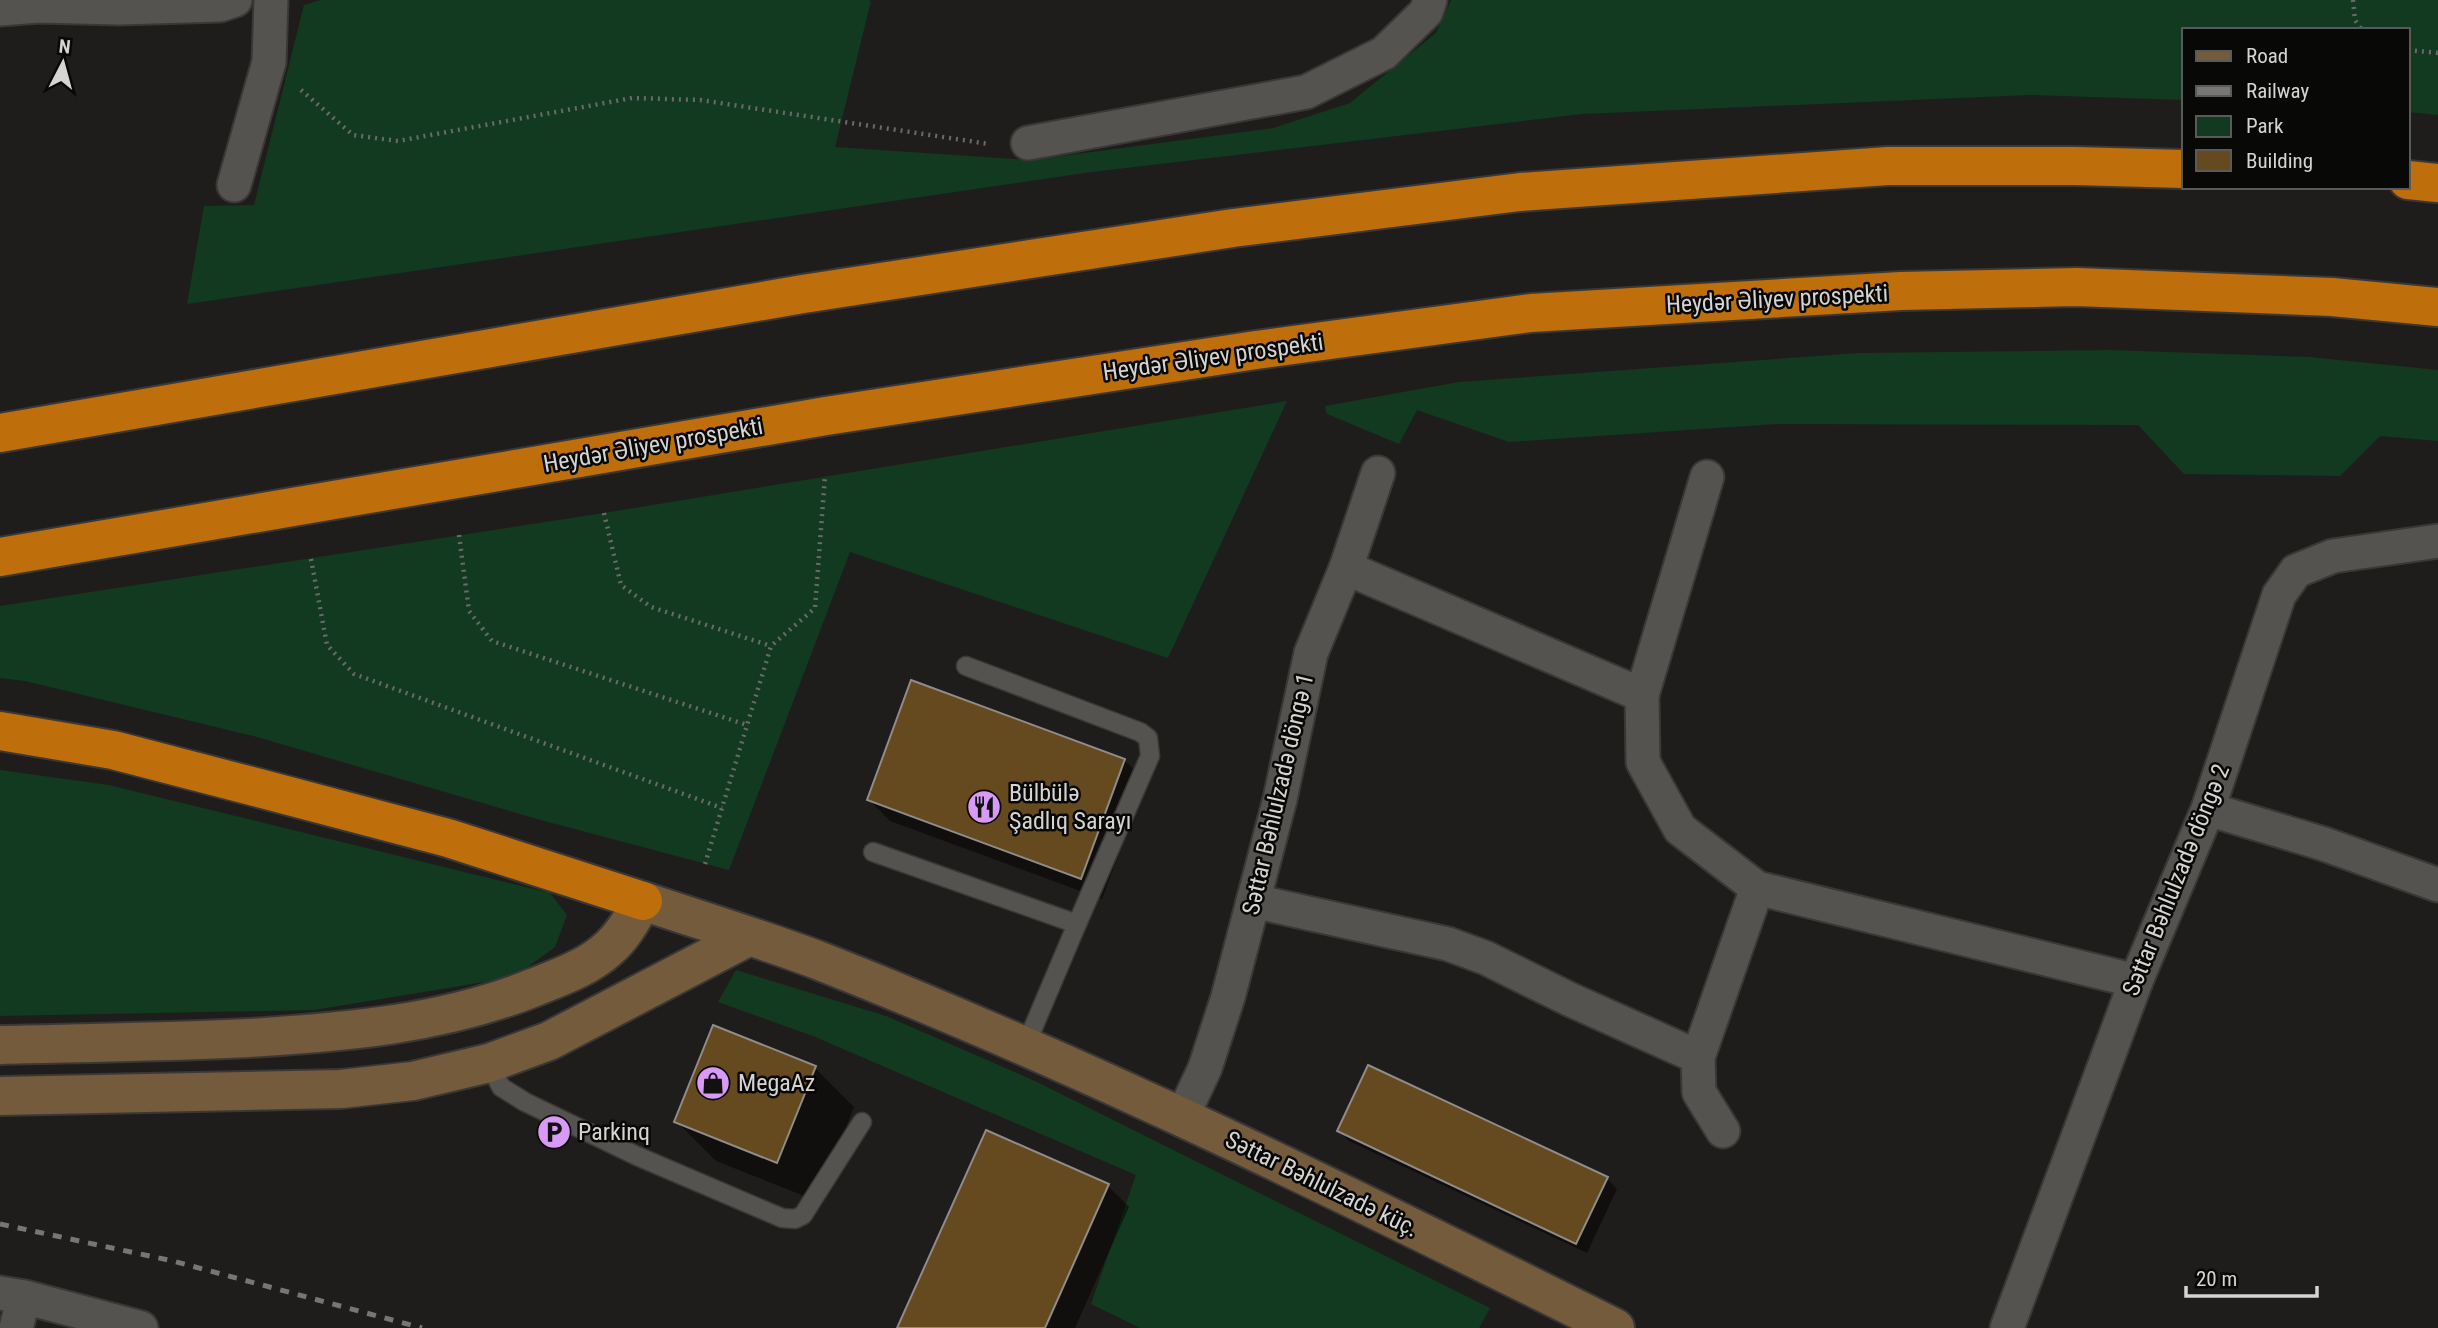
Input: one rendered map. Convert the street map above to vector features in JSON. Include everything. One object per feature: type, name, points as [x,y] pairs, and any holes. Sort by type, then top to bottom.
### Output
[{"type":"highway","points":[[0,433],[803,294],[1233,228],[1520,192],[1888,166],[2182,169]]},
{"type":"highway","points":[[2410,180],[2438,183]]},
{"type":"highway","name":"Heydər Əliyev prospekti","points":[[0,557],[826,416],[1256,350],[1531,313],[1902,291],[2077,288],[2332,298],[2438,307]]},
{"type":"highway","points":[[0,731],[113,750],[272,791],[447,838],[643,901]]},
{"type":"main road","name":"Səttar Bəhlulzadə küç.","points":[[643,901],[842,970],[1026,1047],[1182,1117],[1615,1328]]},
{"type":"main road","points":[[0,1045],[194,1041],[324,1034],[411,1023],[496,1003],[561,977],[590,962],[609,948],[625,930],[643,901]]},
{"type":"main road","points":[[0,1096],[341,1089],[413,1081],[489,1063],[550,1041],[748,937]]},
{"type":"street","points":[[0,9],[38,6],[119,8],[220,5],[235,0]]},
{"type":"street","points":[[234,185],[269,62],[271,0]]},
{"type":"street","points":[[1028,143],[1306,92],[1384,53],[1426,12],[1430,0]]},
{"type":"street","name":"Səttar Bəhlulzadə döngə 1","points":[[1182,1117],[1205,1068],[1228,998],[1280,799],[1311,653],[1346,568],[1378,473]]},
{"type":"street","points":[[1707,477],[1642,695],[1643,762],[1680,829],[1757,888],[2136,981]]},
{"type":"street","name":"Səttar Bəhlulzadə döngə 2","points":[[2007,1328],[2136,981],[2208,809],[2279,595],[2296,571],[2333,556],[2438,541]]},
{"type":"street","points":[[1346,568],[1642,695]]},
{"type":"street","points":[[2208,809],[2324,844],[2438,886]]},
{"type":"street","points":[[1723,1131],[1699,1092],[1698,1057],[1757,888]]},
{"type":"street","points":[[1253,901],[1448,944],[1486,958],[1698,1057]]},
{"type":"street","points":[[13,1306],[141,1328]]},
{"type":"lane","points":[[966,666],[1140,732],[1148,738],[1150,756],[1076,924],[1026,1047]]},
{"type":"lane","points":[[873,852],[1076,924]]},
{"type":"lane","points":[[489,1063],[501,1087],[524,1102],[636,1156],[782,1218],[794,1219],[803,1215],[862,1122]]},
{"type":"path","points":[[2353,0],[2355,20],[2361,28]]},
{"type":"path","points":[[2410,50],[2438,53]]},
{"type":"path","points":[[269,62],[354,135],[398,141],[632,98],[700,100],[994,145],[1028,143]]},
{"type":"path","points":[[705,864],[771,646],[815,608],[825,476]]},
{"type":"path","points":[[604,513],[621,585],[650,607],[771,646]]},
{"type":"path","points":[[459,535],[469,611],[492,641],[747,725]]},
{"type":"path","points":[[311,559],[327,645],[354,674],[722,808]]},
{"type":"green space","points":[[321,0],[868,0],[871,1],[835,147],[1031,160],[1273,128],[1350,103],[1436,33],[1451,0],[2438,0],[2438,115],[2410,112],[2410,28],[2182,28],[2182,100],[2030,95],[1582,114],[1092,172],[187,304],[204,206],[254,205],[304,5]]},
{"type":"green space","points":[[2111,350],[2309,357],[2438,370],[2438,441],[2380,436],[2340,476],[2184,474],[2138,425],[1777,424],[1509,442],[1417,410],[1399,444],[1327,414],[1325,406],[1459,382],[1859,353]]},
{"type":"green space","points":[[1287,401],[1168,658],[850,552],[729,870],[537,819],[257,737],[25,681],[0,678],[0,606],[604,513]]},
{"type":"green space","points":[[0,770],[109,785],[550,893],[567,915],[555,947],[514,977],[314,1010],[0,1016]]},
{"type":"green space","points":[[736,970],[886,1016],[1035,1081],[1490,1308],[1479,1328],[1140,1328],[1091,1304],[1136,1175],[813,1036],[718,1002]]},
{"type":"building","points":[[911,680],[1125,759],[1081,879],[867,800]]},
{"type":"building","points":[[713,1025],[816,1066],[777,1163],[674,1122]]},
{"type":"building","points":[[1368,1065],[1608,1177],[1576,1244],[1337,1131]]},
{"type":"building","points":[[986,1130],[1109,1184],[1045,1328],[897,1328]]},
{"type":"railway","points":[[0,1224],[173,1261],[422,1328]]},
{"type":"place","name":"Bülbülə Şadlıq Sarayı","points":[[984,807]]},
{"type":"place","name":"MegaAz","points":[[713,1083]]},
{"type":"place","name":"Parkinq","points":[[554,1132]]}]
